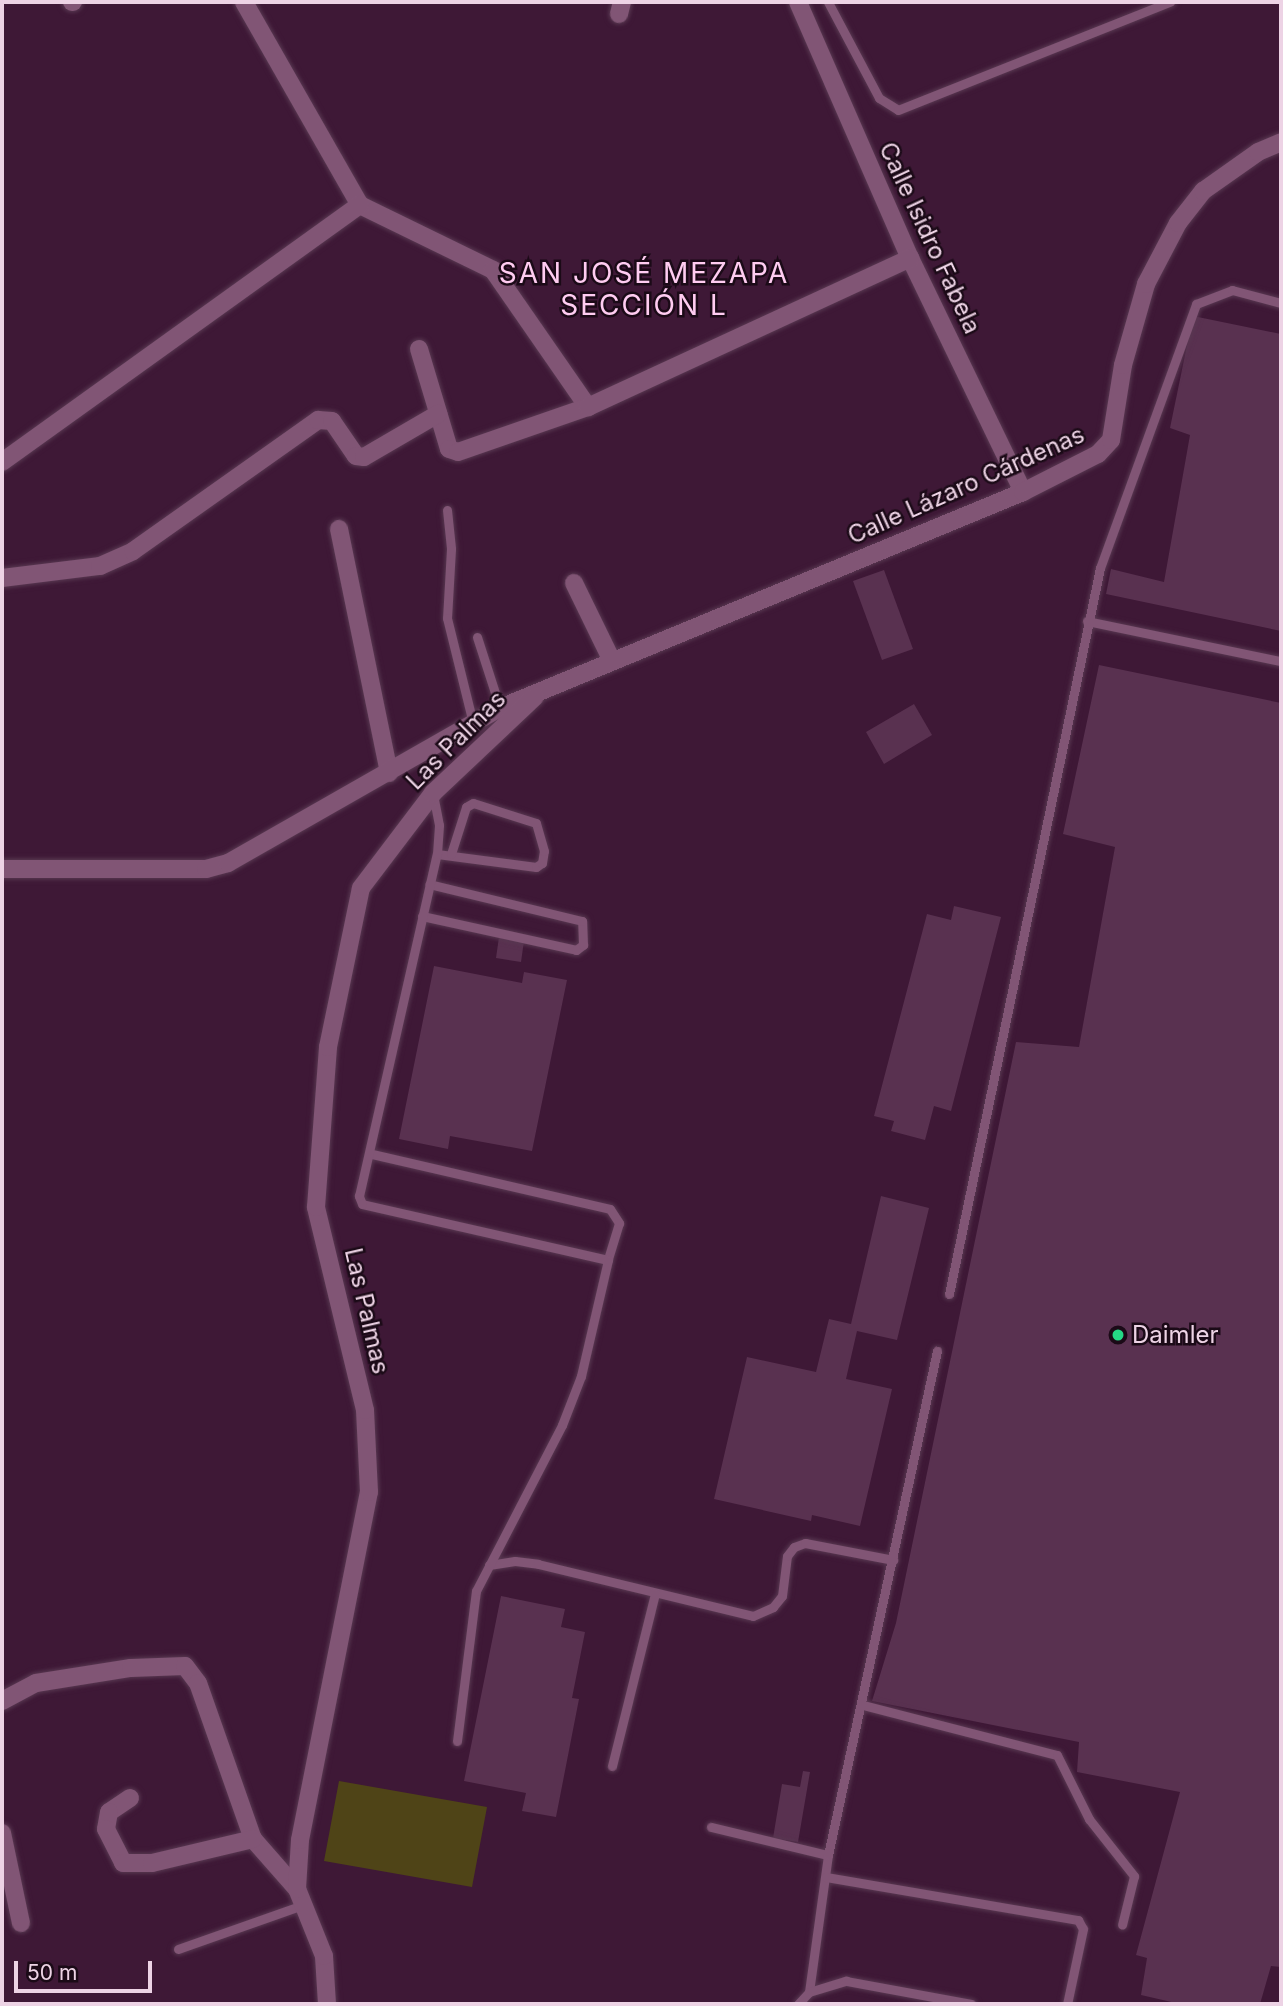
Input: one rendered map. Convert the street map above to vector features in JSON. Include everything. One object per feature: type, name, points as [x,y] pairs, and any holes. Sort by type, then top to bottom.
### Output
[{"type":"street","points":[[244,2],[360,205],[493,270],[589,408]]},
{"type":"street","name":"Calle Isidro Fabela","points":[[798,2],[910,258],[1023,492]]},
{"type":"street","name":"Calle Lázaro Cárdenas","points":[[2,869],[206,870],[250,854],[500,708],[1023,492],[1108,446],[1123,365],[1146,284],[1178,223],[1203,191],[1258,152],[1281,142]]},
{"type":"street","points":[[2,462],[360,205]]},
{"type":"street","points":[[419,349],[449,449],[458,452],[589,408],[910,258]]},
{"type":"street","points":[[2,578],[100,566],[133,551],[318,420],[332,421],[356,456],[363,457],[438,414]]},
{"type":"street","points":[[339,529],[389,773]]},
{"type":"street","points":[[574,583],[611,661]]},
{"type":"street","name":"Las Palmas","points":[[327,2004],[324,1956],[300,1897],[302,1824],[369,1492],[365,1410],[316,1207],[328,1047],[358,895],[433,793],[539,692]]},
{"type":"street","points":[[2,1701],[36,1683],[131,1668],[185,1665],[198,1683],[253,1839],[300,1897]]},
{"type":"street","points":[[130,1798],[109,1812],[106,1829],[123,1863],[152,1863],[253,1839]]},
{"type":"street","points":[[2,1833],[21,1923]]},
{"type":"lane","points":[[828,2],[879,98],[898,110],[1170,2]]},
{"type":"lane","points":[[949,1294],[1100,568],[1196,304],[1232,290],[1281,303]]},
{"type":"lane","points":[[447,510],[451,549],[447,618],[473,723]]},
{"type":"lane","points":[[1087,621],[1281,661]]},
{"type":"lane","points":[[477,637],[500,708]]},
{"type":"lane","points":[[433,793],[439,825],[437,854],[372,1154],[359,1196],[365,1206],[608,1261]]},
{"type":"lane","points":[[437,854],[536,867],[542,863],[544,851],[536,823],[473,803],[466,807],[451,855]]},
{"type":"lane","points":[[422,916],[576,950],[583,945],[582,921],[429,884]]},
{"type":"lane","points":[[372,1154],[610,1209],[619,1223],[576,1388],[476,1591],[457,1741]]},
{"type":"lane","points":[[809,1992],[828,1855],[863,1705],[937,1351]]},
{"type":"lane","points":[[489,1565],[514,1561],[538,1564],[753,1616],[773,1607],[782,1596],[787,1556],[794,1547],[805,1543],[893,1560]]},
{"type":"lane","points":[[612,1766],[655,1593]]},
{"type":"lane","points":[[863,1705],[1057,1755],[1089,1819],[1134,1876],[1122,1925]]},
{"type":"lane","points":[[711,1827],[828,1855]]},
{"type":"lane","points":[[827,1877],[1079,1920],[1083,1929],[1067,2004]]},
{"type":"lane","points":[[178,1949],[300,1897]]},
{"type":"lane","points":[[798,2004],[809,1992],[846,1982],[971,2004]]},
{"type":"shaded area","points":[[339,1781],[487,1807],[472,1887],[324,1861]]},
{"type":"building","points":[[1193,316],[1281,334],[1281,631],[1106,594],[1111,569],[1164,582],[1190,435],[1170,428]]},
{"type":"building","points":[[884,570],[913,649],[882,660],[853,581]]},
{"type":"building","name":"Daimler","points":[[1099,665],[1281,703],[1281,1967],[1271,1966],[1260,2004],[1180,2004],[1141,1995],[1147,1958],[1136,1955],[1180,1792],[1077,1772],[1079,1742],[872,1701],[896,1623],[1016,1042],[1079,1047],[1115,847],[1063,834]]},
{"type":"building","points":[[914,704],[932,735],[884,764],[866,732]]},
{"type":"building","points":[[954,906],[1001,917],[951,1111],[934,1106],[925,1140],[891,1131],[894,1121],[874,1116],[927,914],[951,920]]},
{"type":"building","points":[[499,937],[524,941],[521,962],[496,958]]},
{"type":"building","points":[[434,966],[522,983],[524,972],[567,980],[532,1151],[450,1136],[448,1149],[399,1139]]},
{"type":"building","points":[[881,1196],[929,1208],[897,1340],[857,1331],[846,1379],[892,1389],[860,1526],[812,1515],[811,1521],[714,1499],[747,1357],[816,1372],[829,1319],[851,1324]]},
{"type":"building","points":[[501,1596],[565,1609],[561,1627],[585,1632],[572,1698],[579,1699],[556,1817],[522,1811],[526,1793],[464,1781]]},
{"type":"building","points":[[803,1771],[810,1772],[798,1842],[773,1838],[782,1784],[800,1787]]},
{"type":"place","name":"Daimler","points":[[1118,1335]]},
{"type":"district","name":"SAN JOSÉ MEZAPA SECCIÓN L","points":[[644,289]]}]
